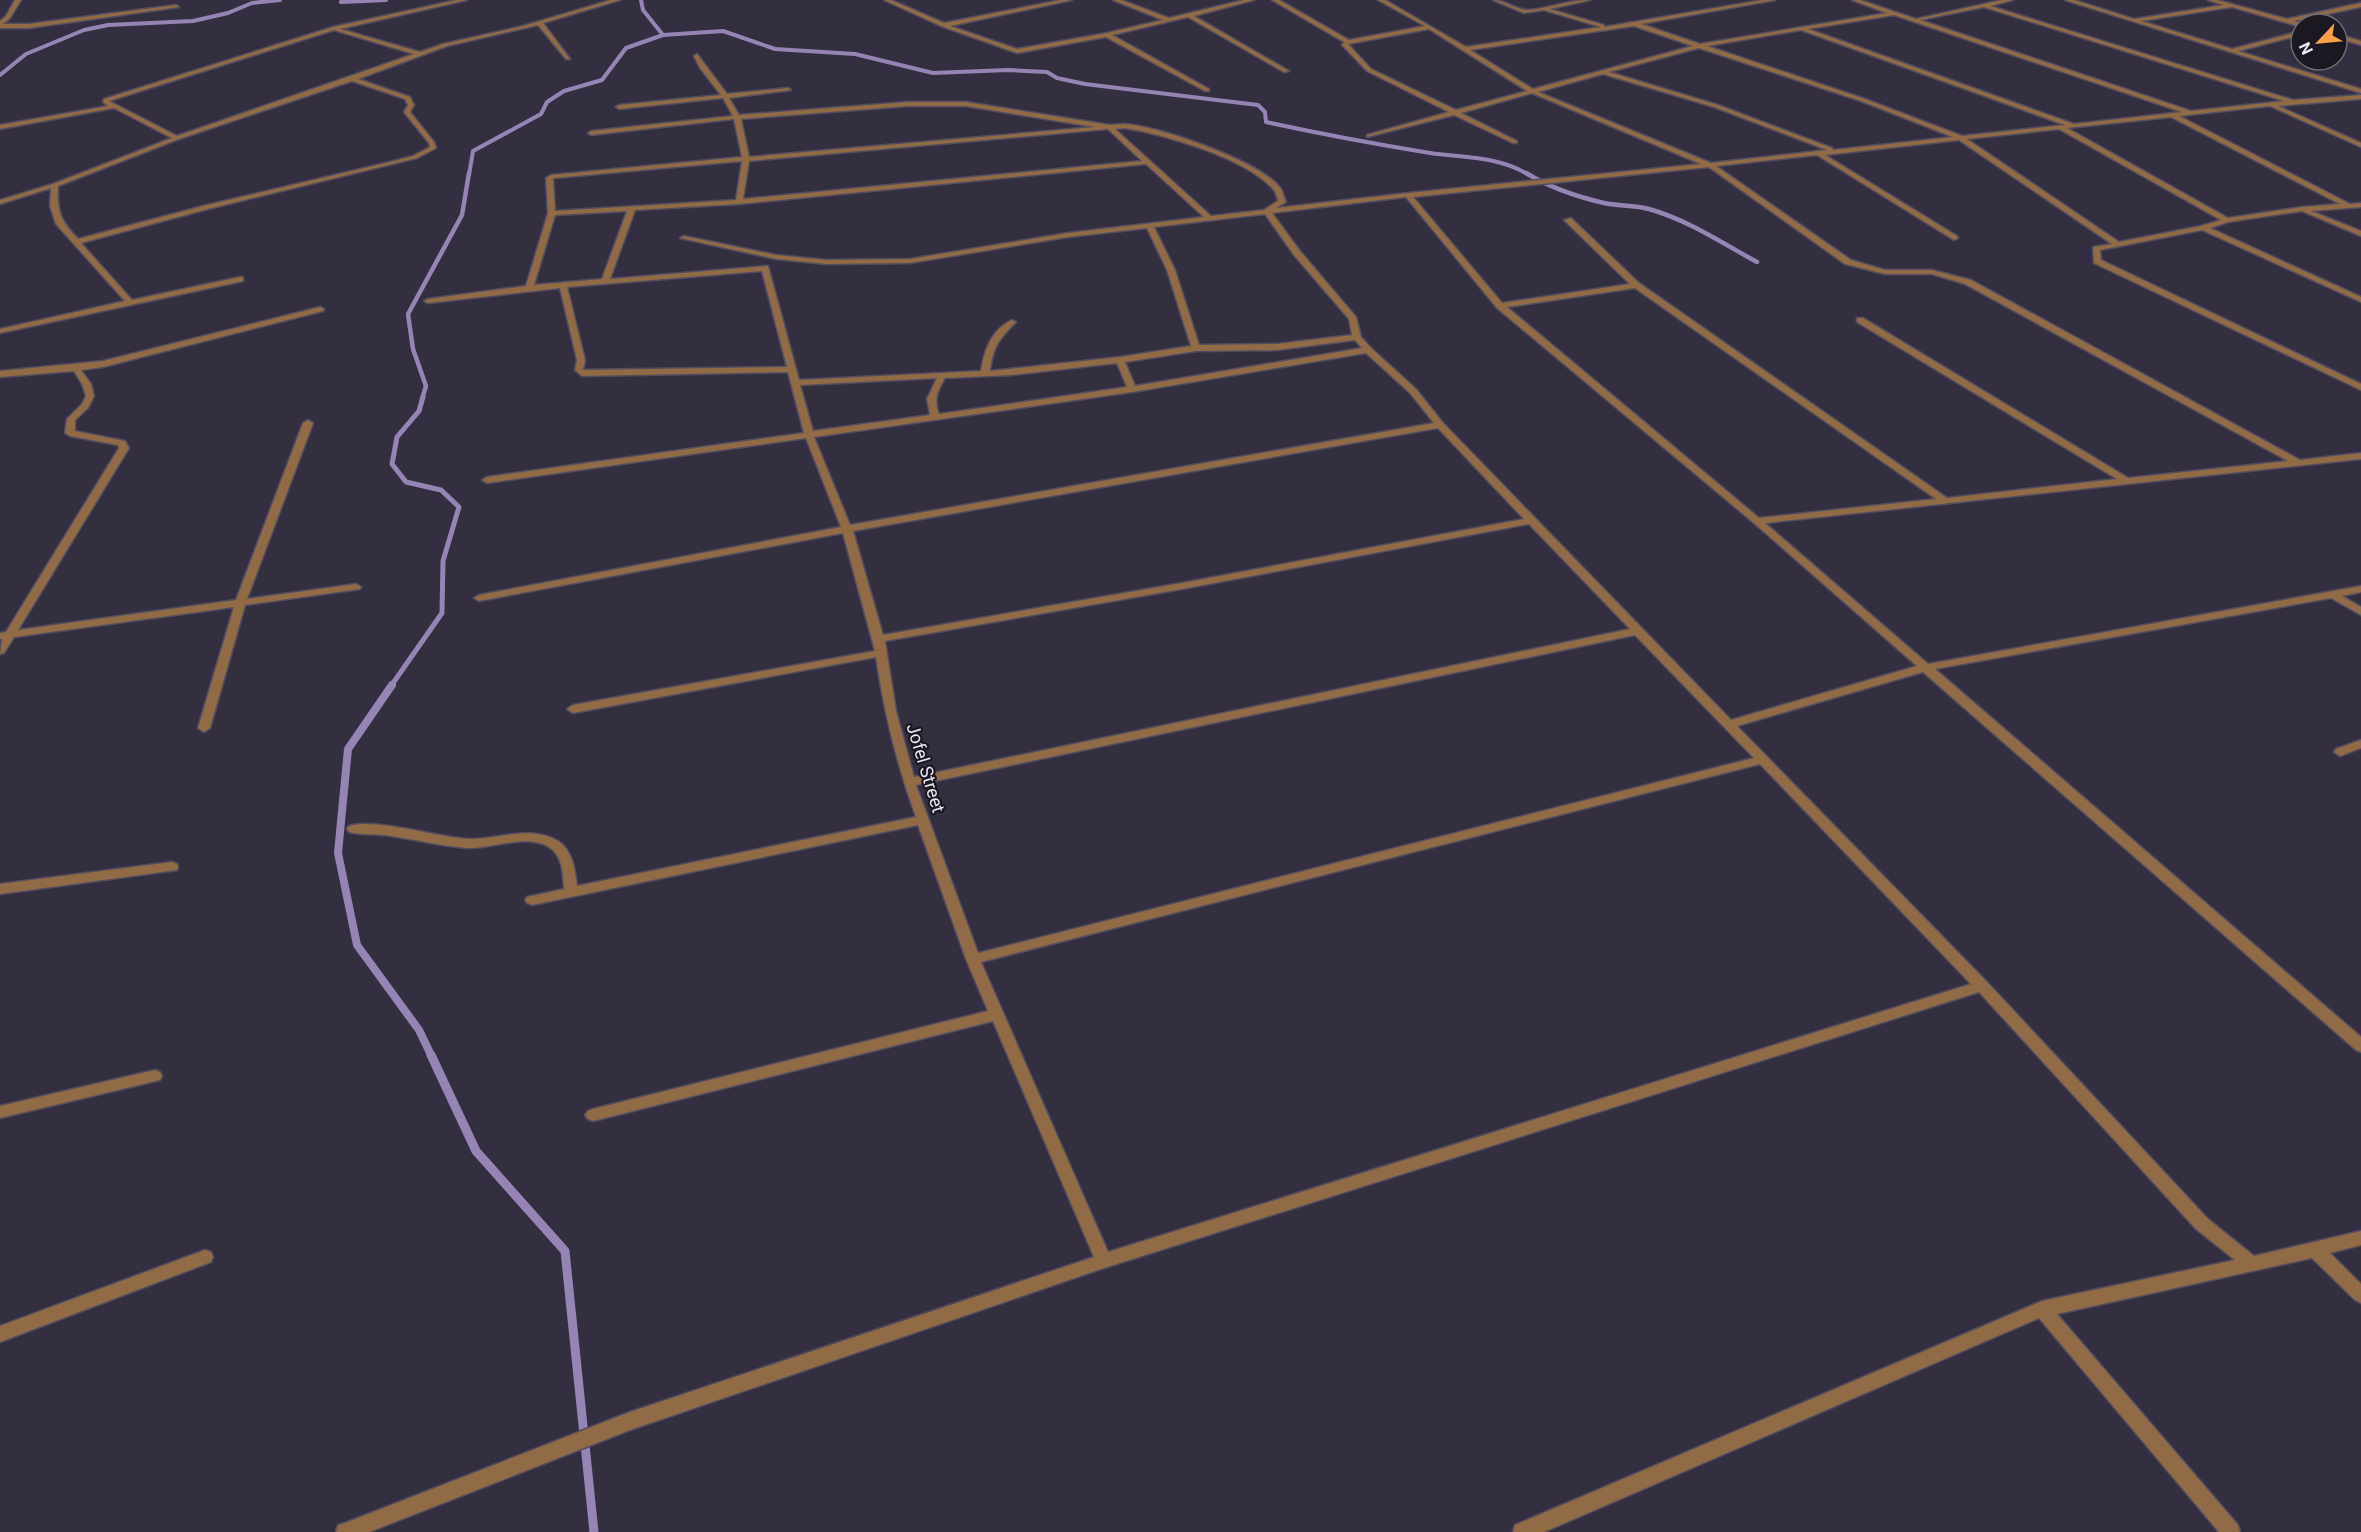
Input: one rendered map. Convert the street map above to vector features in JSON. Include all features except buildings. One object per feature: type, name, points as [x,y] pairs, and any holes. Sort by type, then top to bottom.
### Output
[{"type":"street","points":[[0,25],[8,17],[18,0]]},
{"type":"street","points":[[177,138],[106,100],[335,28],[464,0]]},
{"type":"street","points":[[0,202],[55,185],[177,138],[445,45],[617,0]]},
{"type":"street","points":[[892,0],[943,25],[1017,51],[1107,34],[1251,0]]},
{"type":"street","points":[[943,25],[1069,0]]},
{"type":"street","points":[[1116,0],[1169,20]]},
{"type":"street","points":[[1275,0],[1348,42]]},
{"type":"street","points":[[1381,0],[1430,27],[1531,91],[1710,165],[1848,262],[1885,272],[1932,272],[1968,282],[2297,462]]},
{"type":"street","points":[[1496,0],[1521,11],[1587,0]]},
{"type":"street","points":[[1466,49],[1634,24],[1772,0]]},
{"type":"street","points":[[1855,0],[2194,114]]},
{"type":"street","points":[[1916,20],[2010,0]]},
{"type":"street","points":[[2068,0],[2361,91]]},
{"type":"street","points":[[2211,0],[2289,22]]},
{"type":"street","points":[[2286,21],[2361,4]]},
{"type":"street","points":[[1986,6],[2294,102]]},
{"type":"street","points":[[2132,20],[2231,6]]},
{"type":"street","points":[[0,25],[29,26],[177,7]]},
{"type":"street","points":[[2351,7],[2361,9]]},
{"type":"street","points":[[1543,9],[1606,27]]},
{"type":"street","points":[[1369,136],[1698,46],[1895,13]]},
{"type":"street","points":[[1190,15],[1286,71]]},
{"type":"street","points":[[539,22],[568,58]]},
{"type":"street","points":[[1634,24],[1863,100],[1959,137],[2116,243]]},
{"type":"street","points":[[1430,27],[1344,44],[1347,50],[1370,70],[1515,142]]},
{"type":"street","points":[[335,28],[419,54]]},
{"type":"street","points":[[1800,29],[2076,126]]},
{"type":"street","points":[[1107,34],[1207,90]]},
{"type":"street","points":[[2233,50],[2289,36]]},
{"type":"street","points":[[697,56],[737,117],[746,159],[739,202]]},
{"type":"street","points":[[1601,71],[1716,106],[1834,151]]},
{"type":"street","points":[[76,242],[207,207],[392,164],[416,157],[433,148],[432,143],[407,112],[411,105],[408,98],[352,79]]},
{"type":"street","points":[[619,107],[788,90]]},
{"type":"street","points":[[684,238],[776,257],[826,262],[910,261],[1060,236],[1408,195],[2294,102],[2361,97]]},
{"type":"street","points":[[591,133],[737,117],[908,104],[966,104],[1109,127],[1209,218]]},
{"type":"street","points":[[2271,105],[2361,144]]},
{"type":"street","points":[[0,127],[116,106]]},
{"type":"street","points":[[2172,116],[2348,206]]},
{"type":"street","points":[[529,288],[552,213],[549,178],[553,176],[1130,126],[1210,149],[1238,162],[1279,190],[1282,202],[1267,211]]},
{"type":"street","points":[[2060,127],[2227,220]]},
{"type":"street","points":[[1818,153],[1954,238]]},
{"type":"street","points":[[552,213],[739,202],[1149,162]]},
{"type":"street","points":[[55,185],[54,206],[60,224],[130,302]]},
{"type":"street","points":[[1408,195],[1500,306],[1757,521],[2361,1046]]},
{"type":"street","points":[[2361,205],[2302,209],[2227,220],[2203,228],[2116,243],[2096,249],[2097,261],[2361,387]]},
{"type":"street","points":[[428,301],[529,288],[605,282],[632,208]]},
{"type":"street","points":[[2302,209],[2361,234]]},
{"type":"street","points":[[1267,211],[1297,253],[1353,319],[1357,337],[1368,350],[1413,392],[1440,425],[1530,521],[1982,986],[2202,1224],[2251,1263]]},
{"type":"street","points":[[1568,220],[1636,285],[1946,501]]},
{"type":"street","points":[[1150,226],[1159,240],[1169,266],[1196,348]]},
{"type":"street","points":[[2203,228],[2361,300]]},
{"type":"street","name":"Jofel Street","points":[[605,282],[765,268],[809,435],[847,529],[879,639],[890,711],[909,782],[973,959],[1104,1261]]},
{"type":"street","points":[[0,331],[240,279]]},
{"type":"street","points":[[1500,306],[1636,285]]},
{"type":"street","points":[[563,286],[580,360],[579,370],[582,373],[793,369]]},
{"type":"street","points":[[0,374],[103,364],[320,309]]},
{"type":"street","points":[[1860,320],[2128,482]]},
{"type":"street","points":[[985,374],[988,354],[998,332],[1012,322]]},
{"type":"street","points":[[795,383],[985,374],[1120,360],[1196,348],[1277,347],[1357,337]]},
{"type":"street","points":[[488,480],[1132,389],[1368,350]]},
{"type":"street","points":[[1120,360],[1132,389]]},
{"type":"street","points":[[0,651],[5,635],[124,448],[122,443],[70,433],[71,419],[87,406],[92,396],[91,390],[76,368]]},
{"type":"street","points":[[935,416],[930,399],[943,375]]},
{"type":"street","points":[[204,728],[241,602],[308,423]]},
{"type":"street","points":[[479,598],[847,529],[1440,425]]},
{"type":"street","points":[[1757,521],[2361,456]]},
{"type":"street","points":[[879,639],[1193,584],[1530,521]]},
{"type":"street","points":[[5,635],[356,587]]},
{"type":"street","points":[[1729,725],[1924,668],[2361,589]]},
{"type":"street","points":[[2331,593],[2361,612]]},
{"type":"street","points":[[909,782],[1637,631]]},
{"type":"street","points":[[573,709],[882,653]]},
{"type":"street","points":[[2340,752],[2361,744]]},
{"type":"street","points":[[973,959],[1762,760]]},
{"type":"street","points":[[532,900],[923,820]]},
{"type":"street","points":[[352,828],[370,828],[402,835],[467,843],[485,843],[533,836],[554,844],[567,859],[571,892]]},
{"type":"street","points":[[0,889],[172,867]]},
{"type":"street","points":[[345,1532],[630,1421],[1104,1261],[1982,986]]},
{"type":"street","points":[[593,1114],[997,1014]]},
{"type":"street","points":[[0,1112],[155,1076]]},
{"type":"street","points":[[1522,1532],[2042,1309],[2314,1251],[2361,1238]]},
{"type":"street","points":[[2314,1251],[2361,1295]]},
{"type":"street","points":[[0,1334],[205,1257]]},
{"type":"street","points":[[2042,1309],[2230,1532]]},
{"type":"waterway","points":[[0,75],[26,54],[84,30],[108,25],[193,21],[228,13],[252,3],[280,0]]},
{"type":"waterway","points":[[342,0],[341,2],[386,0]]},
{"type":"waterway","points":[[641,0],[643,10],[663,35]]},
{"type":"waterway","points":[[663,35],[723,31],[775,49],[855,54],[933,73],[1008,70],[1047,72],[1057,78],[1085,84],[1258,105],[1265,112],[1266,122],[1409,150],[1493,161],[1506,164],[1529,175]]},
{"type":"waterway","points":[[469,175],[473,151],[541,114],[547,102],[564,91],[602,80],[626,48],[663,35]]},
{"type":"waterway","points":[[422,399],[426,386],[413,349],[408,314],[462,215],[469,173]]},
{"type":"waterway","points":[[1526,173],[1584,198],[1643,208],[1677,219],[1757,262]]},
{"type":"waterway","points":[[391,686],[442,613],[443,561],[459,507],[441,490],[406,482],[392,464],[397,437],[419,411],[423,397]]},
{"type":"waterway","points":[[392,685],[348,749],[338,853],[357,945],[419,1030],[432,1057]]},
{"type":"waterway","points":[[431,1055],[476,1151],[565,1251],[594,1532]]}]
